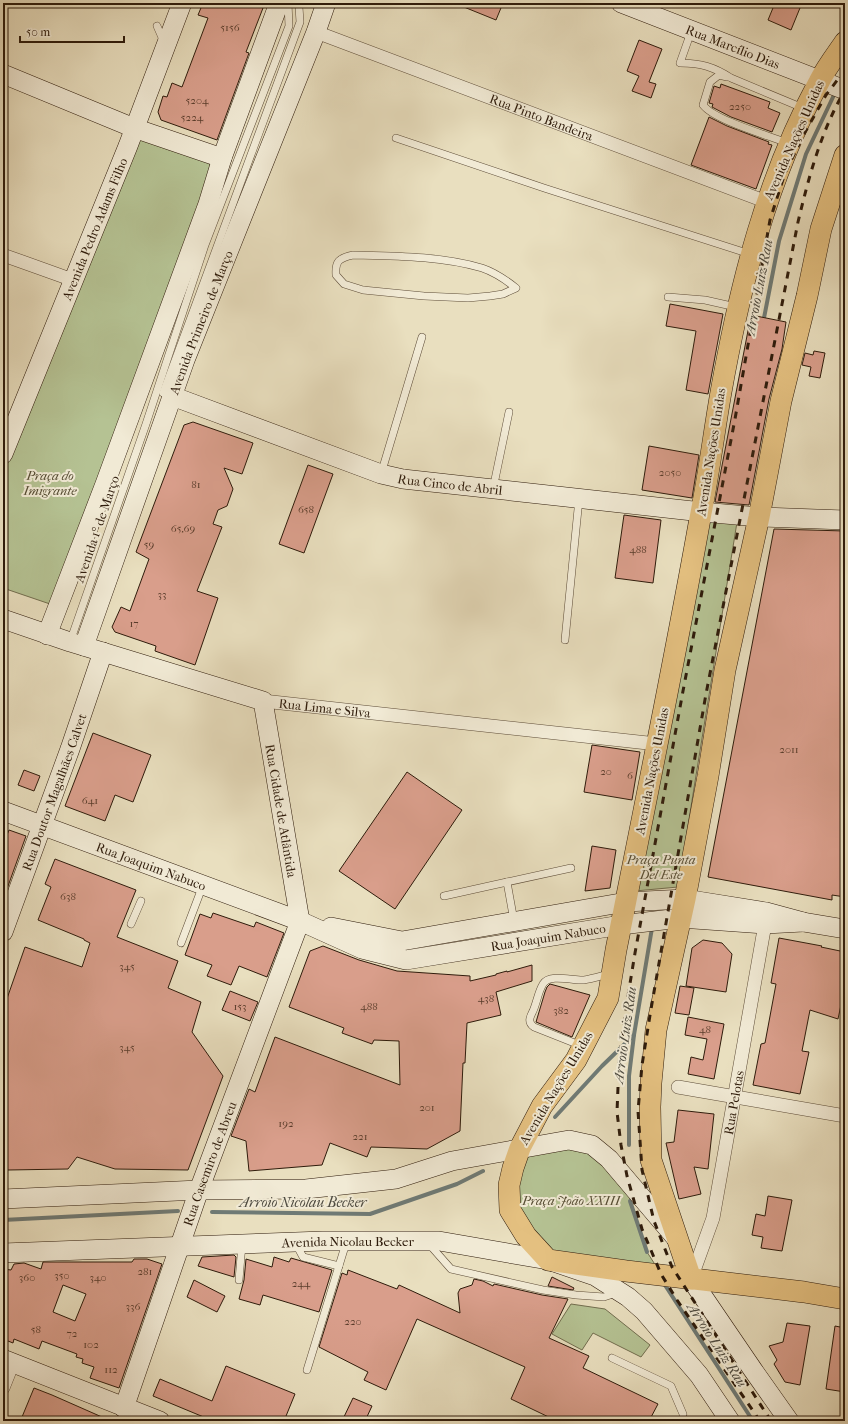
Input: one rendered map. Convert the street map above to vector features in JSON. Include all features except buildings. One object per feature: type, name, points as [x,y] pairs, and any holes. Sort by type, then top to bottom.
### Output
[{"type":"main road","name":"Avenida Nações Unidas","points":[[548,1260],[526,1236],[510,1210],[509,1184],[520,1148],[542,1106],[576,1060],[608,998],[702,512],[721,392],[738,307],[767,202],[790,144],[820,79],[845,42]]},
{"type":"main road","points":[[691,1279],[676,1239],[651,1160],[650,1107],[656,1030],[682,909],[708,776],[725,670],[759,517],[781,401],[807,296],[820,229],[845,155]]},
{"type":"main road","name":"Avenida Nicolau Becker","points":[[548,1260],[804,1292],[845,1299]]},
{"type":"street","name":"Avenida Pedro Adams Filho","points":[[3,454],[8,427],[73,280],[182,3]]},
{"type":"street","points":[[47,634],[105,484],[202,221],[222,158],[279,3]]},
{"type":"street","name":"Avenida Primeiro de Março","points":[[77,644],[164,394],[185,360],[316,32],[326,3]]},
{"type":"street","name":"Rua Marcílio Dias","points":[[621,3],[820,79],[845,90]]},
{"type":"street","name":"Rua Pinto Bandeira","points":[[316,32],[767,202]]},
{"type":"street","points":[[3,74],[134,128],[222,158]]},
{"type":"street","points":[[3,255],[73,280]]},
{"type":"street","name":"Rua Cinco de Abril","points":[[164,394],[381,474],[403,479],[702,512],[759,517],[845,520]]},
{"type":"street","name":"Rua Lima e Silva","points":[[3,619],[77,644],[263,701],[657,744]]},
{"type":"street","name":"Rua Doutor Magalhães Calvet","points":[[3,932],[103,652]]},
{"type":"street","name":"Rua Cidade de Atlântida","points":[[263,701],[300,920]]},
{"type":"street","name":"Rua Joaquim Nabuco","points":[[3,811],[300,920],[362,949],[406,960],[621,925],[682,909],[766,912],[803,922],[845,929]]},
{"type":"street","name":"Rua Joaquim Nabuco","points":[[300,920],[402,941],[626,902],[682,909],[764,924],[803,922]]},
{"type":"street","name":"Rua Casemiro de Abreu","points":[[124,1408],[199,1190],[300,920]]},
{"type":"street","name":"Rua Pelotas","points":[[691,1279],[712,1218],[764,924]]},
{"type":"street","points":[[678,1087],[845,1116]]},
{"type":"street","points":[[3,1199],[199,1190],[306,1189],[396,1179],[452,1161],[569,1140],[592,1145],[609,1159],[627,1178],[676,1239]]},
{"type":"street","name":"Avenida Nicolau Becker","points":[[3,1253],[295,1242],[440,1241],[548,1260]]},
{"type":"street","name":"Avenida Nações Unidas","points":[[548,1260],[595,1276],[628,1297],[644,1311],[699,1375],[730,1421]]},
{"type":"street","points":[[691,1279],[789,1421]]},
{"type":"street","points":[[3,1388],[8,1361],[160,1421]]},
{"type":"lane","points":[[164,394],[205,245],[289,26],[288,3]]},
{"type":"lane","name":"Avenida Primeiro de Março","points":[[164,394],[300,22],[299,7],[301,3]]},
{"type":"lane","points":[[157,26],[166,46]]},
{"type":"lane","points":[[692,30],[680,63],[697,63],[722,72],[731,78]]},
{"type":"lane","points":[[790,144],[718,117],[707,111],[702,105],[710,82],[719,75],[731,78],[805,109]]},
{"type":"lane","points":[[396,138],[544,188],[752,255]]},
{"type":"lane","points":[[202,221],[205,245]]},
{"type":"lane","points":[[353,255],[395,256],[448,261],[483,268],[502,278],[516,288],[503,294],[468,298],[384,293],[352,288],[344,284],[336,275],[336,267],[339,260],[353,255]]},
{"type":"lane","points":[[668,297],[705,300],[738,307]]},
{"type":"lane","points":[[381,474],[422,337]]},
{"type":"lane","name":"Avenida 1° de Março","points":[[77,644],[146,424],[164,394]]},
{"type":"lane","points":[[493,489],[509,412]]},
{"type":"lane","points":[[566,640],[579,499]]},
{"type":"lane","points":[[444,896],[571,868]]},
{"type":"lane","points":[[507,882],[514,921]]},
{"type":"lane","points":[[181,943],[203,885]]},
{"type":"lane","points":[[131,924],[141,900]]},
{"type":"lane","points":[[583,1047],[531,1024],[530,1017],[543,984],[546,980],[552,978],[584,980],[613,973]]},
{"type":"lane","points":[[306,1370],[347,1241]]},
{"type":"lane","points":[[426,1241],[451,1269],[543,1290],[576,1295],[604,1297],[619,1292]]},
{"type":"lane","points":[[295,1242],[303,1257],[339,1266]]},
{"type":"lane","points":[[239,1280],[242,1244]]},
{"type":"lane","points":[[612,1358],[671,1386],[684,1414]]},
{"type":"green space","name":"Praça do Imigrante","points":[[137,133],[211,160],[204,202],[53,605],[3,588],[3,475]]},
{"type":"green space","name":"Praça Punta Del Este","points":[[710,514],[738,516],[678,887],[635,891]]},
{"type":"green space","name":"Praça João XXIII","points":[[569,1140],[629,1181],[630,1201],[647,1252],[663,1277],[548,1260],[510,1210],[520,1148]]},
{"type":"green space","points":[[571,1304],[605,1309],[650,1345],[641,1357],[593,1333],[582,1350],[552,1334]]},
{"type":"waterway","name":"Arroio Luiz Rau","points":[[763,323],[779,241],[806,154],[834,95]]},
{"type":"waterway","name":"Arroio Nicolau Becker","points":[[629,1145],[629,1076],[634,1035],[652,928]]},
{"type":"waterway","name":"Arroio Nicolau Becker","points":[[555,1117],[602,1066],[634,1035]]},
{"type":"waterway","name":"Arroio Nicolau Becker","points":[[212,1212],[370,1214],[457,1184],[483,1171]]},
{"type":"waterway","name":"Arroio Luiz Rau","points":[[630,1201],[647,1252]]},
{"type":"waterway","name":"Arroio Nicolau Becker","points":[[3,1220],[178,1211]]},
{"type":"waterway","name":"Arroio Luiz Rau","points":[[663,1282],[753,1421]]},
{"type":"railway","points":[[760,1421],[677,1300],[661,1274],[642,1229],[627,1176],[621,1145],[617,1112],[619,1063],[635,953],[735,419],[770,220],[785,173],[804,134],[826,95],[845,70]]},
{"type":"railway","points":[[771,1421],[672,1267],[654,1221],[642,1170],[638,1111],[642,1065],[651,1009],[706,694],[798,222],[811,171],[822,138],[845,90]]}]
